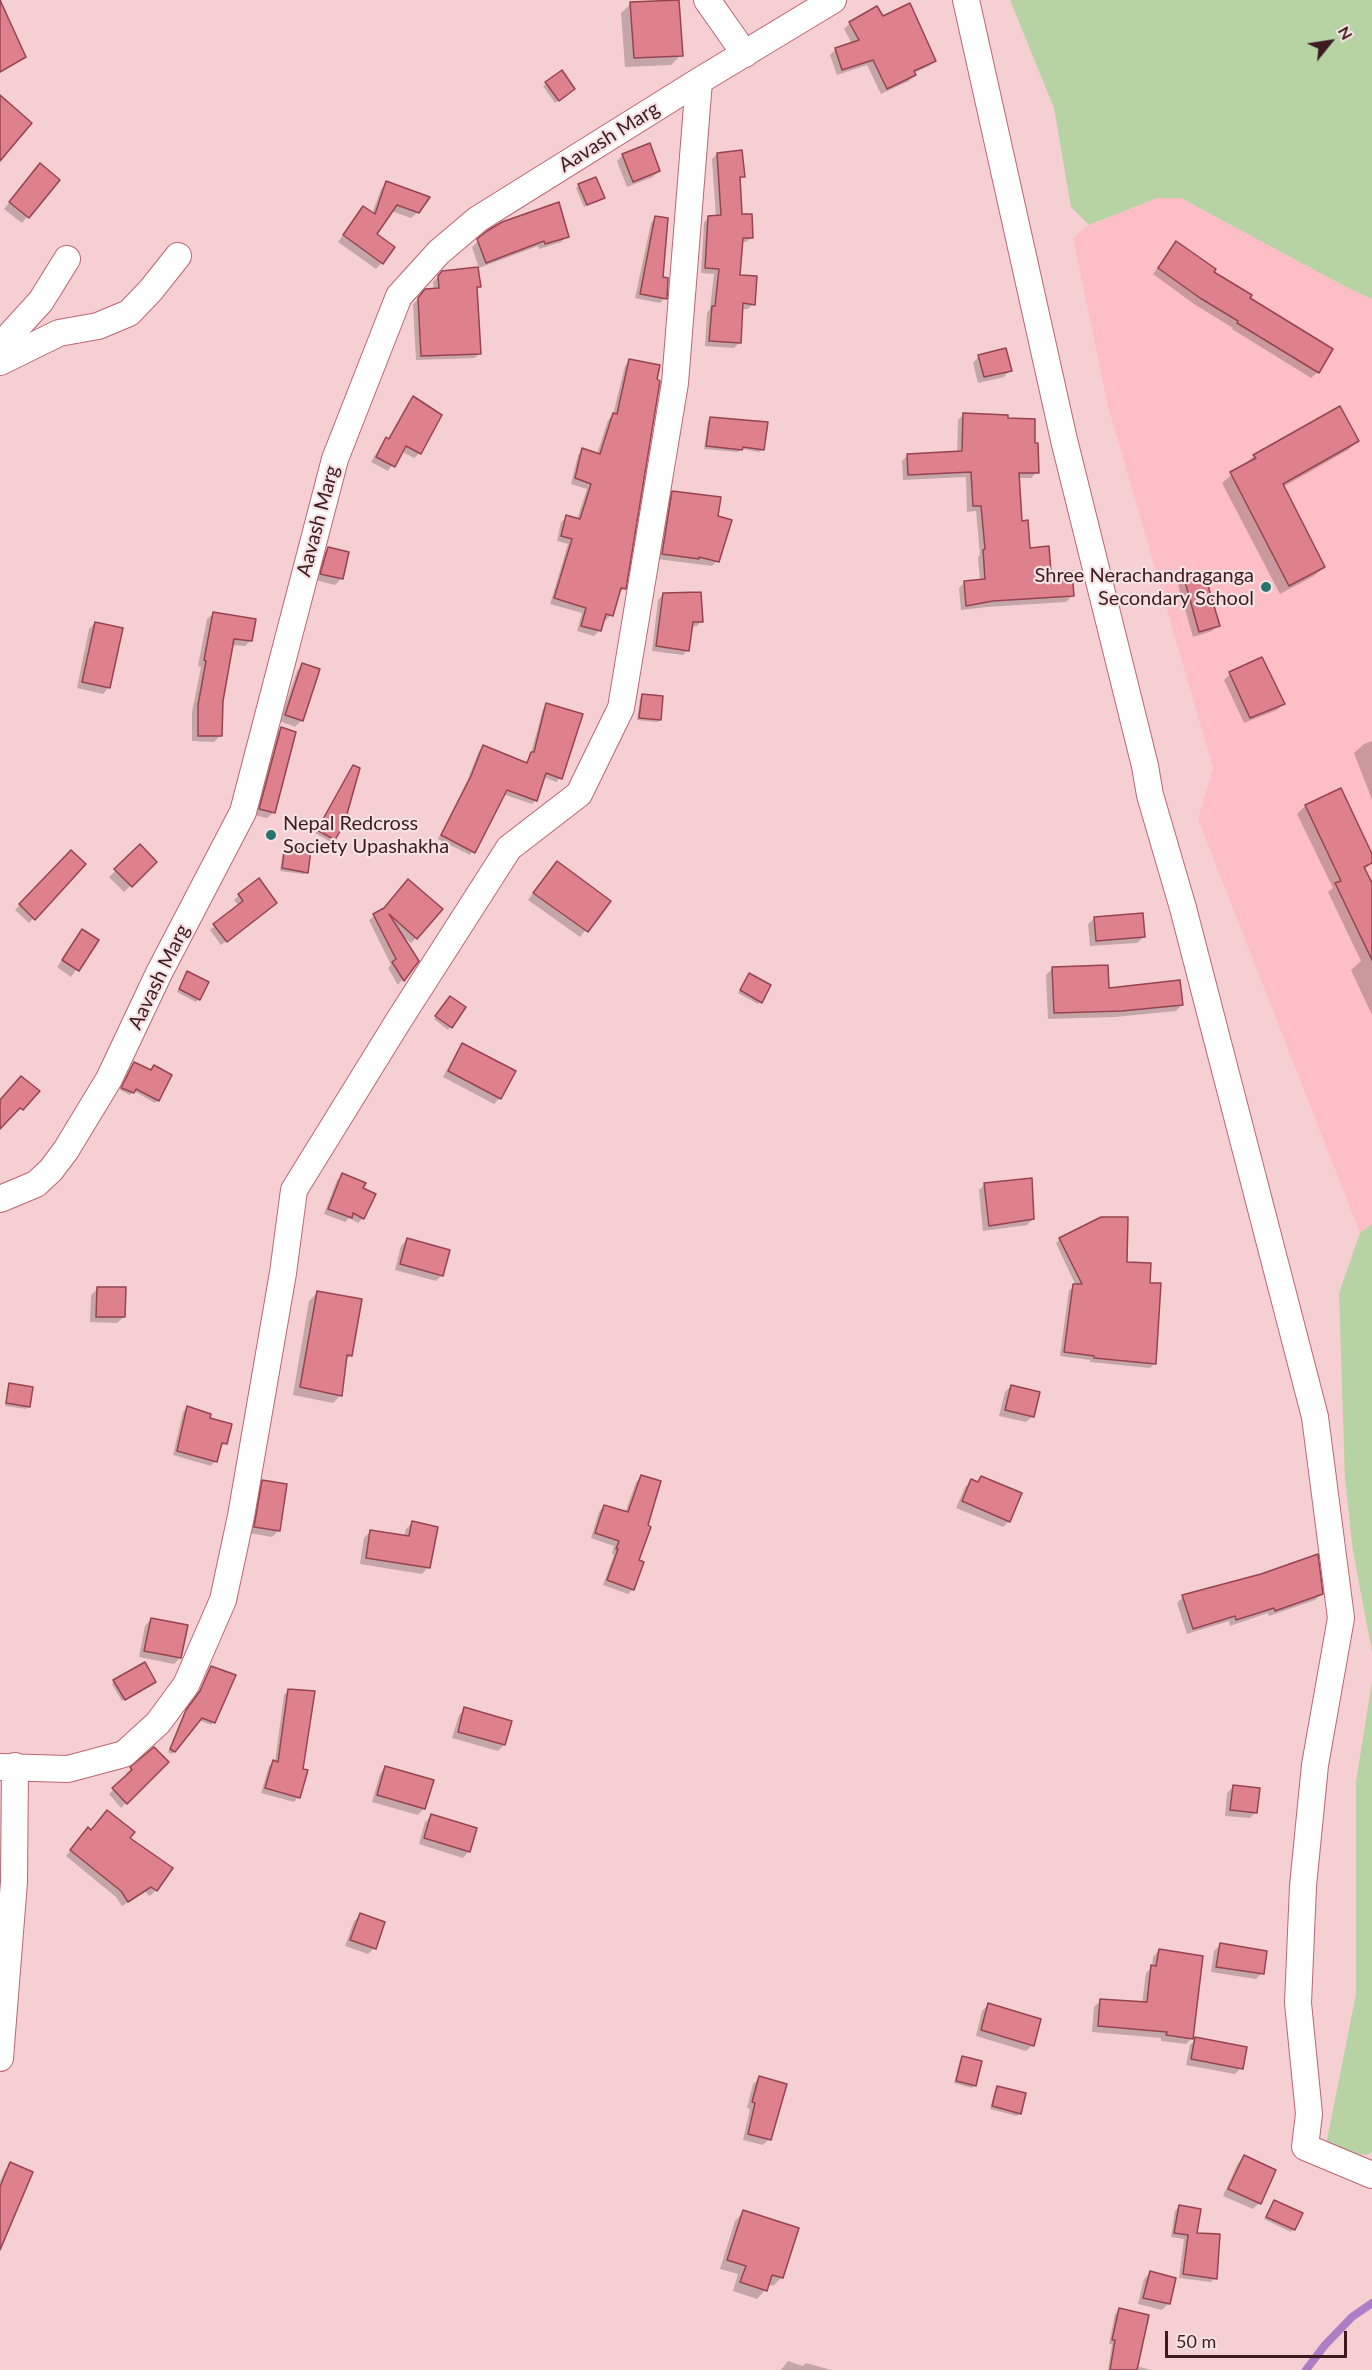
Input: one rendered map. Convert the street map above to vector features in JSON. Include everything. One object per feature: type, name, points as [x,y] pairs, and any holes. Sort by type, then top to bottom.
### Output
[{"type":"street","points":[[707,0],[745,54]]},
{"type":"street","name":"Aavash Marg","points":[[0,1199],[36,1184],[51,1170],[66,1150],[109,1079],[159,973],[243,812],[335,459],[399,296],[439,252],[478,219],[833,0]]},
{"type":"street","points":[[966,0],[1064,440],[1145,766],[1150,795],[1183,908],[1315,1417],[1341,1618],[1315,1765],[1303,1886],[1298,2003],[1309,2114],[1305,2147],[1372,2175]]},
{"type":"street","points":[[0,2058],[14,1882],[7,1766],[68,1769],[124,1754],[158,1723],[186,1685],[223,1600],[241,1516],[283,1273],[294,1190],[509,848],[579,794],[621,708],[675,383],[699,81]]},
{"type":"street","points":[[0,362],[59,333],[98,326],[129,313],[152,290],[178,256]]},
{"type":"street","points":[[0,351],[10,335],[41,301],[67,259]]},
{"type":"shaded area","name":"Shree Nerachandraganga Secondary School","points":[[1157,198],[1181,198],[1372,299],[1372,1224],[1360,1233],[1198,819],[1213,768],[1108,406],[1073,238],[1089,225]]},
{"type":"green space","points":[[1010,0],[1372,0],[1372,299],[1181,198],[1157,198],[1089,225],[1071,207],[1054,108]]},
{"type":"green space","points":[[1372,1224],[1372,1652],[1353,1551],[1345,1479],[1339,1293],[1360,1233]]},
{"type":"green space","points":[[1372,1681],[1372,2152],[1366,2155],[1325,2150],[1356,1994],[1356,1782]]},
{"type":"building","points":[[0,0],[26,57],[0,72]]},
{"type":"building","points":[[679,0],[683,56],[634,58],[630,2]]},
{"type":"building","points":[[910,3],[936,61],[914,71],[916,75],[887,89],[873,60],[842,70],[835,48],[859,40],[849,22],[877,6],[883,16]]},
{"type":"building","points":[[562,70],[575,89],[559,101],[545,82]]},
{"type":"building","points":[[0,95],[32,123],[0,161]]},
{"type":"building","points":[[650,143],[660,171],[633,182],[622,154]]},
{"type":"building","points":[[742,150],[745,177],[740,177],[742,214],[752,214],[753,238],[743,238],[740,275],[757,276],[755,305],[743,303],[741,343],[709,341],[712,306],[715,306],[719,269],[705,268],[708,216],[721,215],[717,153]]},
{"type":"building","points":[[40,163],[60,180],[29,218],[9,202]]},
{"type":"building","points":[[596,177],[605,198],[587,205],[578,184]]},
{"type":"building","points":[[386,181],[430,197],[419,213],[397,205],[377,234],[395,247],[383,264],[343,235],[363,206],[375,214]]},
{"type":"building","points":[[559,202],[569,237],[545,244],[544,241],[486,263],[477,239],[502,222]]},
{"type":"building","points":[[655,216],[668,218],[663,277],[668,278],[667,299],[640,294]]},
{"type":"building","points":[[1176,241],[1216,269],[1214,272],[1252,295],[1250,298],[1333,349],[1319,373],[1237,323],[1238,321],[1200,298],[1158,268]]},
{"type":"building","points":[[478,267],[481,287],[477,287],[481,354],[421,356],[418,298],[425,289],[439,288],[438,276],[442,271]]},
{"type":"building","points":[[1006,348],[1012,371],[984,377],[978,355]]},
{"type":"building","points":[[629,359],[660,365],[657,379],[660,381],[626,589],[621,588],[613,616],[606,614],[601,631],[581,626],[586,608],[554,598],[572,539],[561,536],[566,515],[580,519],[591,484],[575,478],[582,448],[600,454],[613,413],[617,414]]},
{"type":"building","points":[[413,396],[442,415],[421,454],[406,446],[395,467],[376,457],[386,437],[389,439]]},
{"type":"building","points":[[1340,406],[1359,441],[1283,484],[1325,567],[1289,586],[1230,472],[1256,458],[1253,455]]},
{"type":"building","points":[[963,413],[1035,419],[1039,473],[1019,473],[1022,521],[1028,520],[1030,548],[1049,546],[1051,572],[1072,571],[1074,596],[993,601],[966,606],[964,581],[985,579],[981,506],[973,506],[971,472],[908,475],[907,454],[962,451]]},
{"type":"building","points":[[710,417],[768,422],[764,450],[706,446]]},
{"type":"building","points":[[672,491],[721,497],[718,516],[732,520],[719,562],[699,557],[699,559],[662,554]]},
{"type":"building","points":[[328,547],[349,552],[343,579],[320,574]]},
{"type":"building","points":[[1204,572],[1220,626],[1199,632],[1184,578]]},
{"type":"building","points":[[701,592],[703,622],[693,622],[689,651],[656,646],[663,593]]},
{"type":"building","points":[[213,612],[256,619],[252,641],[234,639],[223,701],[222,736],[198,736],[198,705]]},
{"type":"building","points":[[95,622],[123,628],[110,688],[82,682]]},
{"type":"building","points":[[1262,657],[1285,704],[1250,718],[1229,672]]},
{"type":"building","points":[[302,663],[320,669],[303,721],[285,715]]},
{"type":"building","points":[[642,694],[663,696],[661,720],[639,718]]},
{"type":"building","points":[[546,703],[583,714],[562,779],[546,773],[537,801],[507,790],[475,853],[441,835],[471,776],[483,745],[527,763],[531,752],[534,752]]},
{"type":"building","points":[[281,727],[296,732],[275,813],[259,809]]},
{"type":"building","points":[[353,765],[360,768],[347,814],[349,815],[335,840],[317,830]]},
{"type":"building","points":[[1341,788],[1372,854],[1372,863],[1364,867],[1372,883],[1372,960],[1335,883],[1341,881],[1305,805]]},
{"type":"building","points":[[140,844],[157,862],[132,887],[114,869]]},
{"type":"building","points":[[285,846],[311,850],[308,873],[282,868]]},
{"type":"building","points":[[71,850],[86,864],[35,920],[19,904]]},
{"type":"building","points":[[557,861],[611,901],[588,932],[533,893]]},
{"type":"building","points":[[259,878],[277,903],[227,942],[213,924],[243,901],[238,894]]},
{"type":"building","points":[[408,879],[443,909],[417,939],[389,914],[419,961],[404,981],[392,962],[396,959],[373,914],[384,908]]},
{"type":"building","points":[[1143,913],[1145,937],[1096,941],[1094,917]]},
{"type":"building","points":[[82,929],[99,940],[79,971],[62,960]]},
{"type":"building","points":[[1108,965],[1109,988],[1180,980],[1183,1005],[1122,1011],[1054,1013],[1052,967]]},
{"type":"building","points":[[187,971],[209,982],[200,1000],[179,989]]},
{"type":"building","points":[[749,973],[771,985],[762,1003],[740,990]]},
{"type":"building","points":[[450,996],[466,1007],[452,1028],[435,1016]]},
{"type":"building","points":[[462,1043],[516,1071],[501,1099],[448,1071]]},
{"type":"building","points":[[134,1062],[151,1070],[154,1065],[172,1075],[159,1101],[136,1089],[134,1093],[121,1088]]},
{"type":"building","points":[[21,1076],[40,1091],[23,1110],[20,1108],[0,1129],[0,1100]]},
{"type":"building","points":[[342,1173],[366,1183],[363,1188],[376,1194],[364,1219],[353,1213],[352,1218],[328,1209]]},
{"type":"building","points":[[1032,1178],[1034,1219],[989,1226],[984,1183]]},
{"type":"building","points":[[1101,1217],[1128,1217],[1127,1262],[1151,1263],[1150,1283],[1161,1283],[1156,1364],[1094,1358],[1094,1356],[1064,1352],[1073,1284],[1082,1284],[1059,1238]]},
{"type":"building","points":[[407,1238],[450,1250],[443,1276],[400,1264]]},
{"type":"building","points":[[97,1287],[126,1287],[125,1317],[96,1317]]},
{"type":"building","points":[[317,1291],[362,1299],[352,1356],[347,1355],[342,1396],[300,1387]]},
{"type":"building","points":[[9,1383],[33,1387],[30,1407],[6,1403]]},
{"type":"building","points":[[1011,1385],[1040,1392],[1034,1417],[1005,1410]]},
{"type":"building","points":[[187,1406],[211,1414],[210,1418],[232,1424],[227,1444],[222,1443],[217,1462],[177,1451]]},
{"type":"building","points":[[641,1475],[661,1481],[648,1525],[651,1527],[639,1560],[644,1562],[634,1590],[607,1580],[619,1541],[595,1533],[604,1505],[628,1512]]},
{"type":"building","points":[[981,1476],[1022,1493],[1010,1522],[962,1501],[971,1479],[978,1482]]},
{"type":"building","points":[[262,1480],[287,1484],[280,1531],[254,1527]]},
{"type":"building","points":[[412,1521],[438,1527],[430,1568],[366,1558],[370,1530],[409,1536]]},
{"type":"building","points":[[1318,1554],[1323,1594],[1275,1611],[1274,1608],[1236,1620],[1235,1616],[1193,1629],[1182,1595],[1261,1574]]},
{"type":"building","points":[[151,1618],[188,1625],[181,1658],[144,1651]]},
{"type":"building","points":[[145,1662],[156,1682],[125,1700],[113,1680]]},
{"type":"building","points":[[211,1666],[236,1675],[215,1723],[202,1718],[175,1752],[170,1749],[186,1710],[200,1691]]},
{"type":"building","points":[[288,1689],[315,1691],[303,1769],[308,1770],[300,1798],[265,1788],[273,1760],[278,1762]]},
{"type":"building","points":[[464,1707],[512,1721],[505,1745],[458,1732]]},
{"type":"building","points":[[154,1747],[169,1762],[127,1804],[112,1788],[132,1770],[130,1767]]},
{"type":"building","points":[[385,1766],[434,1780],[425,1809],[377,1795]]},
{"type":"building","points":[[1233,1785],[1260,1788],[1257,1813],[1230,1810]]},
{"type":"building","points":[[107,1810],[135,1832],[130,1838],[173,1868],[157,1891],[151,1887],[128,1902],[121,1891],[70,1850],[88,1827],[91,1830]]},
{"type":"building","points":[[431,1814],[477,1828],[470,1852],[424,1838]]},
{"type":"building","points":[[360,1913],[385,1922],[376,1949],[350,1940]]},
{"type":"building","points":[[1220,1943],[1267,1951],[1264,1974],[1216,1967]]},
{"type":"building","points":[[1159,1949],[1203,1956],[1193,2039],[1166,2035],[1167,2032],[1098,2026],[1100,1999],[1147,2002],[1151,1965],[1156,1966]]},
{"type":"building","points":[[988,2003],[1041,2019],[1034,2046],[981,2030]]},
{"type":"building","points":[[1195,2037],[1247,2047],[1243,2069],[1191,2059]]},
{"type":"building","points":[[962,2056],[982,2061],[976,2086],[956,2081]]},
{"type":"building","points":[[759,2076],[787,2084],[771,2140],[748,2134],[755,2103],[752,2102]]},
{"type":"building","points":[[997,2086],[1026,2093],[1021,2114],[992,2106]]},
{"type":"building","points":[[1244,2155],[1276,2170],[1261,2204],[1228,2189]]},
{"type":"building","points":[[10,2162],[33,2172],[0,2250],[0,2187]]},
{"type":"building","points":[[1274,2200],[1303,2213],[1295,2230],[1266,2217]]},
{"type":"building","points":[[1179,2205],[1201,2209],[1197,2233],[1220,2234],[1217,2279],[1183,2274],[1188,2235],[1174,2233]]},
{"type":"building","points":[[743,2210],[799,2228],[783,2278],[772,2275],[767,2291],[740,2282],[746,2266],[727,2260]]},
{"type":"building","points":[[1150,2271],[1176,2278],[1170,2304],[1143,2298]]},
{"type":"building","points":[[1119,2308],[1149,2315],[1137,2370],[1110,2370],[1115,2340],[1112,2340]]},
{"type":"waterway","points":[[1306,2370],[1325,2345],[1352,2317],[1372,2303]]},
{"type":"place","name":"Shree Nerachandraganga Secondary School","points":[[1266,587]]},
{"type":"place","name":"Nepal Redcross Society Upashakha","points":[[271,835]]}]
